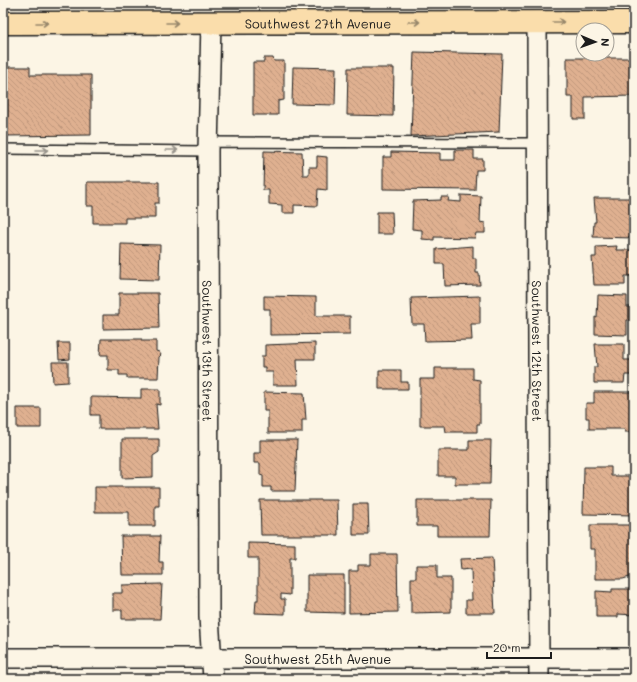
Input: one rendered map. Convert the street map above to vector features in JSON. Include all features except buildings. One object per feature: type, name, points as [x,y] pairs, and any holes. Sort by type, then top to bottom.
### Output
[{"type":"highway","name":"Southwest 27th Avenue","points":[[3,23],[634,22]]},
{"type":"street","name":"Southwest 13th Street","points":[[211,22],[208,146],[209,617],[213,679]]},
{"type":"street","name":"Southwest 12th Street","points":[[536,22],[539,679]]},
{"type":"street","name":"Southwest 25th Avenue","points":[[3,658],[634,658]]},
{"type":"lane","points":[[3,150],[208,146],[536,143]]}]
